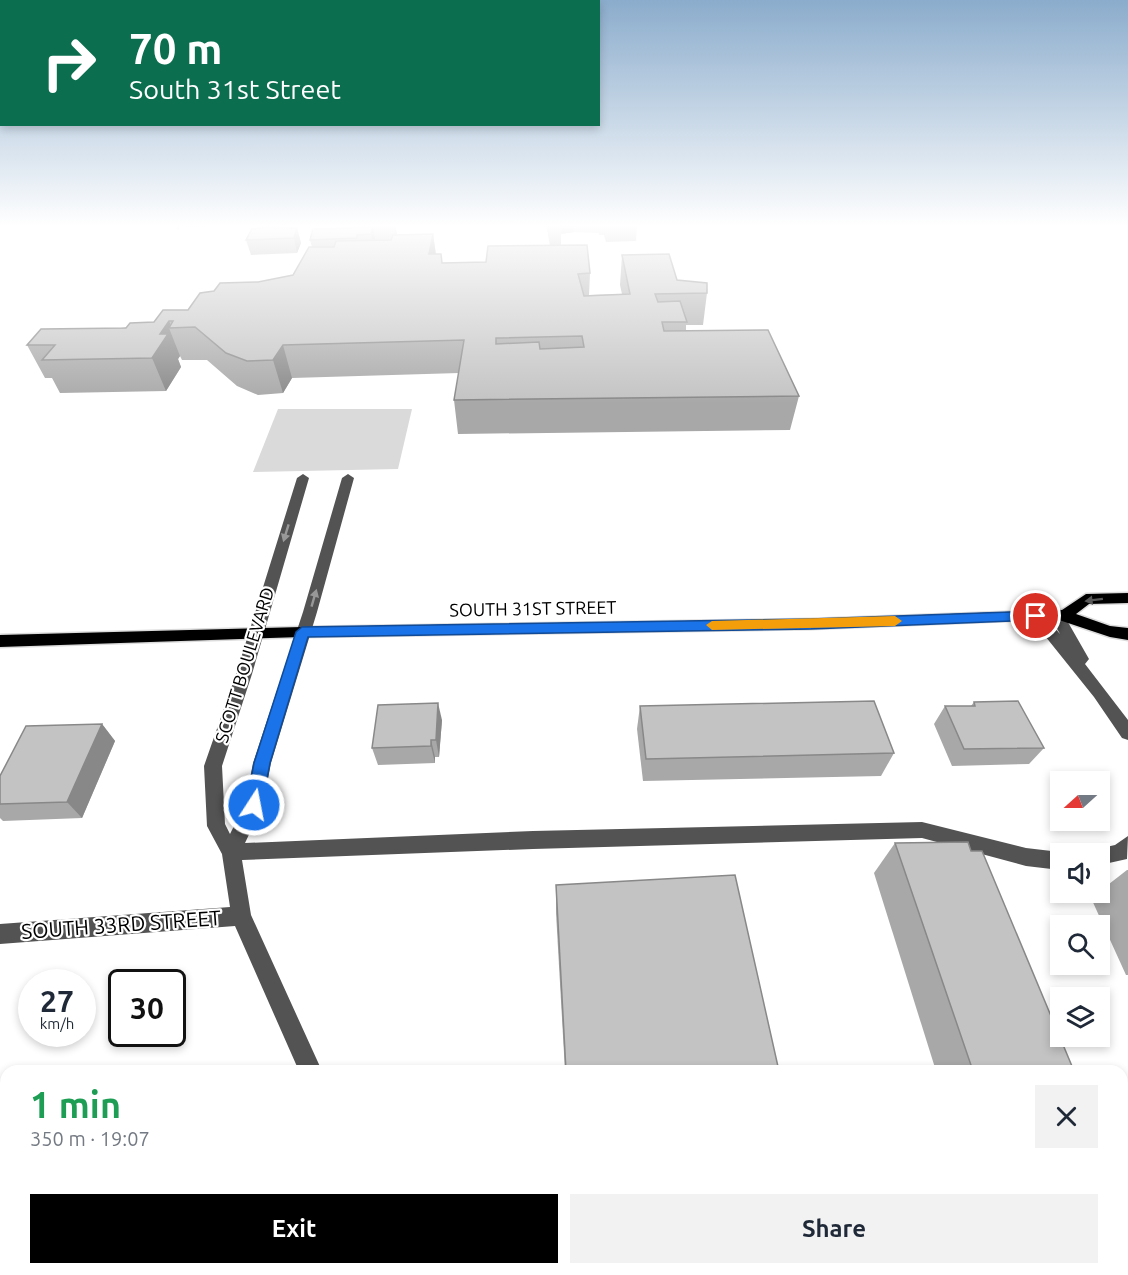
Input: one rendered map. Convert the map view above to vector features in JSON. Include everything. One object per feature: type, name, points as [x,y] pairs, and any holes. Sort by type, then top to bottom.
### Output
[{"type":"main road","name":"SOUTH 31ST STREET","points":[[1061,614],[1086,599],[1128,598]]},
{"type":"main road","name":"SOUTH 31ST STREET","points":[[0,641],[302,632],[811,624],[1061,614],[1117,635],[1128,634]]},
{"type":"street","name":"SCOTT BOULEVARD","points":[[303,478],[244,674],[213,766],[216,826],[231,852],[241,916],[307,1065]]},
{"type":"street","points":[[348,478],[310,612],[262,763],[254,805],[231,852],[533,840],[922,830],[1026,857],[1050,860]]},
{"type":"street","points":[[1061,614],[1100,693]]},
{"type":"street","points":[[1036,616],[1100,693],[1128,733]]},
{"type":"street","points":[[1110,854],[1120,853],[1128,845]]},
{"type":"street","name":"SOUTH 33RD STREET","points":[[0,934],[241,916]]},
{"type":"shaded area","points":[[278,409],[412,409],[398,469],[253,472]]},
{"type":"building","points":[[220,284],[581,284],[584,296],[630,294],[628,284],[707,284],[707,293],[655,294],[658,302],[680,301],[687,322],[662,322],[664,331],[768,330],[799,396],[454,400],[464,340],[283,345],[273,360],[247,361],[226,353],[195,327],[169,328],[173,321],[169,321],[160,334],[168,334],[152,358],[42,360],[55,345],[27,345],[41,329],[126,328],[130,323],[154,322],[163,310],[188,310],[200,293],[214,291]],"holes":[[[582,336],[584,347],[540,349],[539,342],[496,344],[496,338]]]},
{"type":"building","points":[[874,701],[894,753],[646,759],[640,706]]},
{"type":"building","points":[[1018,701],[1044,748],[964,749],[945,706],[975,706],[974,702]]},
{"type":"building","points":[[438,703],[436,740],[431,740],[431,746],[372,748],[378,705]]},
{"type":"building","points":[[102,724],[67,802],[0,804],[0,776],[26,726]]},
{"type":"building","points":[[968,842],[971,851],[982,851],[1050,1014],[1050,1047],[1064,1047],[1071,1065],[971,1065],[895,843]]},
{"type":"building","points":[[735,875],[778,1065],[566,1065],[556,885]]},
{"type":"slow traffic","points":[[712,625],[895,621]]},
{"type":"route","points":[[254,805],[262,763],[292,671],[302,632],[811,624],[1036,616]]}]
